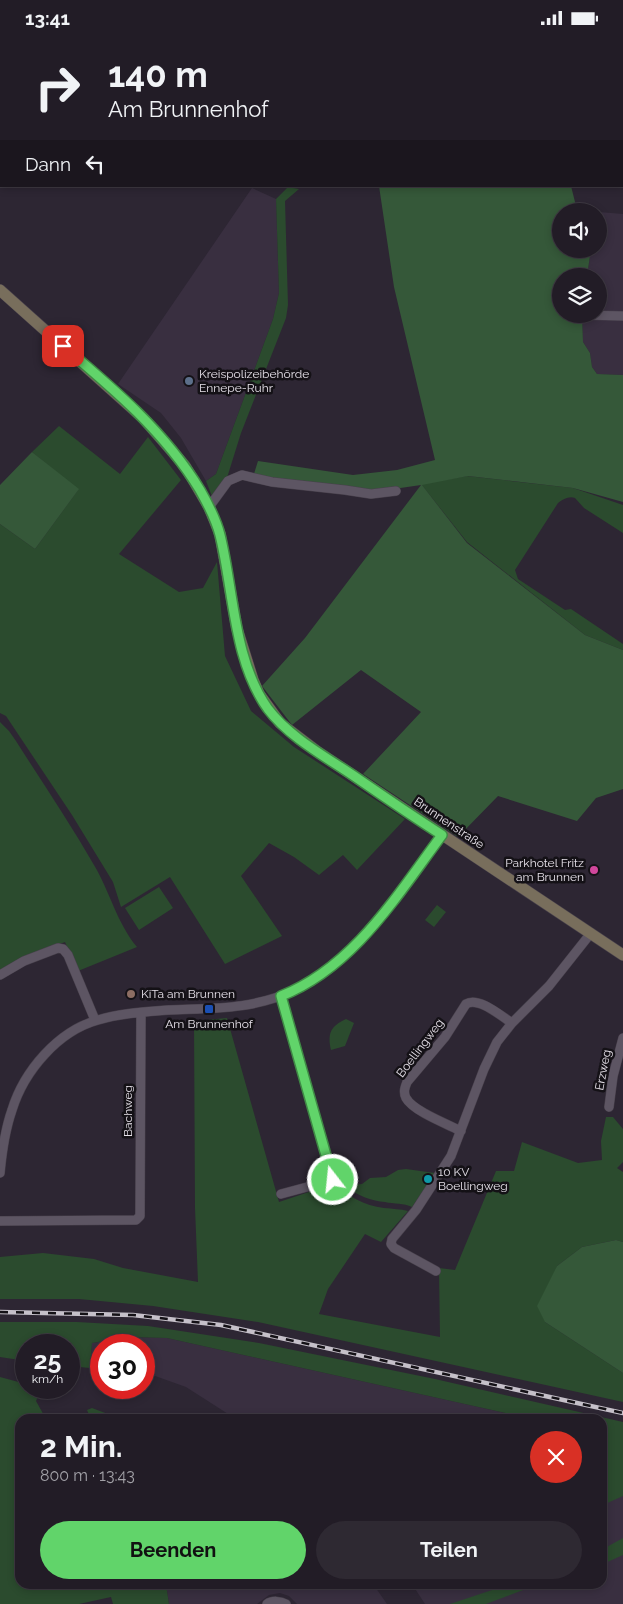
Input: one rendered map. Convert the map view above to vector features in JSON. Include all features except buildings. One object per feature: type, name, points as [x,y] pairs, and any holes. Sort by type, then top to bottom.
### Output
[{"type":"main road","name":"Brunnenstraße","points":[[0,290],[143,418],[186,466],[209,507],[220,534],[237,629],[252,680],[259,694],[280,723],[318,752],[623,955]]},
{"type":"street","points":[[607,316],[623,316]]},
{"type":"street","points":[[209,507],[228,481],[242,475],[272,482],[346,490],[371,495],[396,491]]},
{"type":"street","points":[[0,1173],[6,1132],[12,1109],[26,1080],[36,1064],[69,1033],[96,1020],[120,1014],[245,1007],[296,990],[319,976],[348,952],[392,903],[442,835]]},
{"type":"street","points":[[436,1271],[394,1248],[391,1241],[416,1210],[451,1156],[484,1069],[497,1042],[512,1023],[549,986],[592,933]]},
{"type":"street","points":[[0,975],[24,961],[58,948],[63,949],[68,955],[96,1020]]},
{"type":"street","points":[[281,996],[333,1180],[281,1194]]},
{"type":"street","name":"Boellingweg","points":[[461,1131],[410,1103],[404,1091],[407,1082],[445,1037],[466,1005],[470,1002],[478,1002],[512,1023]]},
{"type":"street","name":"Bachweg","points":[[0,1221],[136,1220],[140,1217],[141,1013]]},
{"type":"street","name":"Erzweg","points":[[609,1107],[613,1076],[622,1041]]},
{"type":"street","points":[[267,1604],[278,1601],[286,1604]]},
{"type":"shaded area","name":"Kreispolizeibehörde Ennepe-Ruhr","points":[[252,188],[276,199],[279,293],[273,319],[216,474],[206,481],[181,438],[161,413],[118,384]]},
{"type":"shaded area","points":[[607,213],[623,214],[623,375],[597,374],[592,367],[590,353],[583,342],[582,323],[607,323],[607,268],[588,268],[590,258],[607,258]]},
{"type":"shaded area","points":[[155,1338],[167,1338],[510,1414],[228,1414],[186,1387],[155,1376]]},
{"type":"shaded area","points":[[607,1435],[623,1438],[623,1604],[425,1604],[415,1589],[607,1589]]},
{"type":"shaded area","points":[[167,1589],[376,1589],[387,1604],[297,1604],[289,1596],[280,1593],[269,1595],[257,1604],[169,1604]]},
{"type":"green space","points":[[284,187],[299,189],[285,201],[288,305],[286,318],[241,433],[226,481],[213,499],[206,481],[216,474],[273,319],[279,293],[276,199],[287,188]]},
{"type":"green space","points":[[379,187],[571,187],[575,203],[552,203],[552,258],[590,258],[588,268],[552,268],[552,323],[582,323],[583,342],[590,353],[592,367],[597,374],[623,375],[623,502],[573,488],[468,476],[422,485],[467,543],[585,635],[623,650],[623,789],[596,798],[577,821],[498,796],[458,837],[363,774],[421,712],[361,670],[292,725],[262,686],[305,638],[421,485],[373,492],[253,477],[258,461],[353,475],[397,470],[435,460],[394,287]]},
{"type":"green space","points":[[59,426],[120,474],[148,437],[181,480],[119,554],[179,592],[203,588],[217,562],[225,656],[251,711],[294,747],[405,819],[357,870],[343,855],[319,875],[294,857],[269,843],[241,876],[282,936],[225,964],[170,877],[121,907],[113,882],[72,815],[6,716],[0,713],[0,524],[35,549],[78,490],[32,452]]},
{"type":"green space","points":[[32,452],[79,489],[35,549],[0,524],[0,485]]},
{"type":"green space","points":[[467,476],[573,488],[623,505],[623,533],[584,508],[575,498],[562,500],[558,503],[515,570],[518,579],[565,610],[571,609],[623,644],[623,650],[585,635],[467,542],[421,484]]},
{"type":"green space","points":[[0,722],[16,741],[100,875],[124,928],[137,947],[78,971],[65,942],[21,958],[0,970]]},
{"type":"green space","points":[[159,887],[173,908],[139,930],[125,908]]},
{"type":"green space","points":[[437,905],[446,912],[434,927],[425,920]]},
{"type":"green space","points":[[227,1018],[279,1202],[333,1184],[350,1196],[370,1205],[408,1211],[381,1242],[365,1234],[328,1289],[319,1314],[440,1337],[439,1268],[455,1270],[496,1171],[514,1171],[522,1142],[578,1163],[602,1160],[601,1141],[606,1117],[613,1117],[623,1129],[623,1162],[617,1168],[623,1172],[623,1242],[616,1240],[582,1247],[557,1266],[545,1322],[623,1373],[623,1402],[258,1322],[153,1306],[79,1299],[0,1299],[0,1257],[43,1253],[94,1259],[123,1268],[198,1282],[195,1208],[194,1021]]},
{"type":"green space","points":[[346,1019],[354,1023],[345,1046],[331,1050],[331,1031],[337,1024]]},
{"type":"green space","points":[[406,1169],[435,1173],[412,1207],[370,1199],[348,1188],[350,1185],[362,1184],[370,1178],[386,1177],[398,1170]]},
{"type":"green space","points":[[616,1240],[623,1242],[623,1373],[545,1322],[537,1306],[557,1266],[582,1247]]},
{"type":"green space","points":[[0,1322],[77,1322],[148,1326],[259,1343],[435,1379],[588,1414],[509,1414],[167,1338],[155,1338],[155,1334],[90,1334],[90,1368],[80,1367],[80,1334],[15,1334],[15,1359],[0,1357]]},
{"type":"green space","points":[[0,1377],[15,1381],[15,1399],[37,1399],[36,1401],[43,1414],[15,1414],[15,1589],[167,1589],[169,1604],[113,1604],[111,1597],[79,1604],[0,1604]]},
{"type":"green space","points":[[92,1408],[108,1414],[89,1414],[87,1410]]},
{"type":"green space","points":[[607,1418],[623,1422],[623,1496],[607,1503]]},
{"type":"green space","points":[[623,1538],[623,1555],[607,1562],[607,1547]]},
{"type":"green space","points":[[495,1589],[526,1589],[486,1604],[450,1604]]},
{"type":"railway","points":[[0,1312],[133,1315],[221,1325],[623,1413]]},
{"type":"place","name":"Kreispolizeibehörde Ennepe-Ruhr","points":[[189,381]]},
{"type":"place","name":"Parkhotel Fritz am Brunnen","points":[[594,870]]},
{"type":"place","name":"KiTa am Brunnen","points":[[131,994]]},
{"type":"place","name":"Am Brunnenhof","points":[[209,1009]]},
{"type":"place","name":"10 KV Boellingweg","points":[[428,1179]]},
{"type":"route","points":[[63,346],[143,418],[186,466],[209,507],[220,534],[237,629],[252,680],[272,714],[280,723],[318,752],[442,835],[392,903],[365,935],[342,958],[319,976],[296,990],[281,996],[333,1180]]}]
